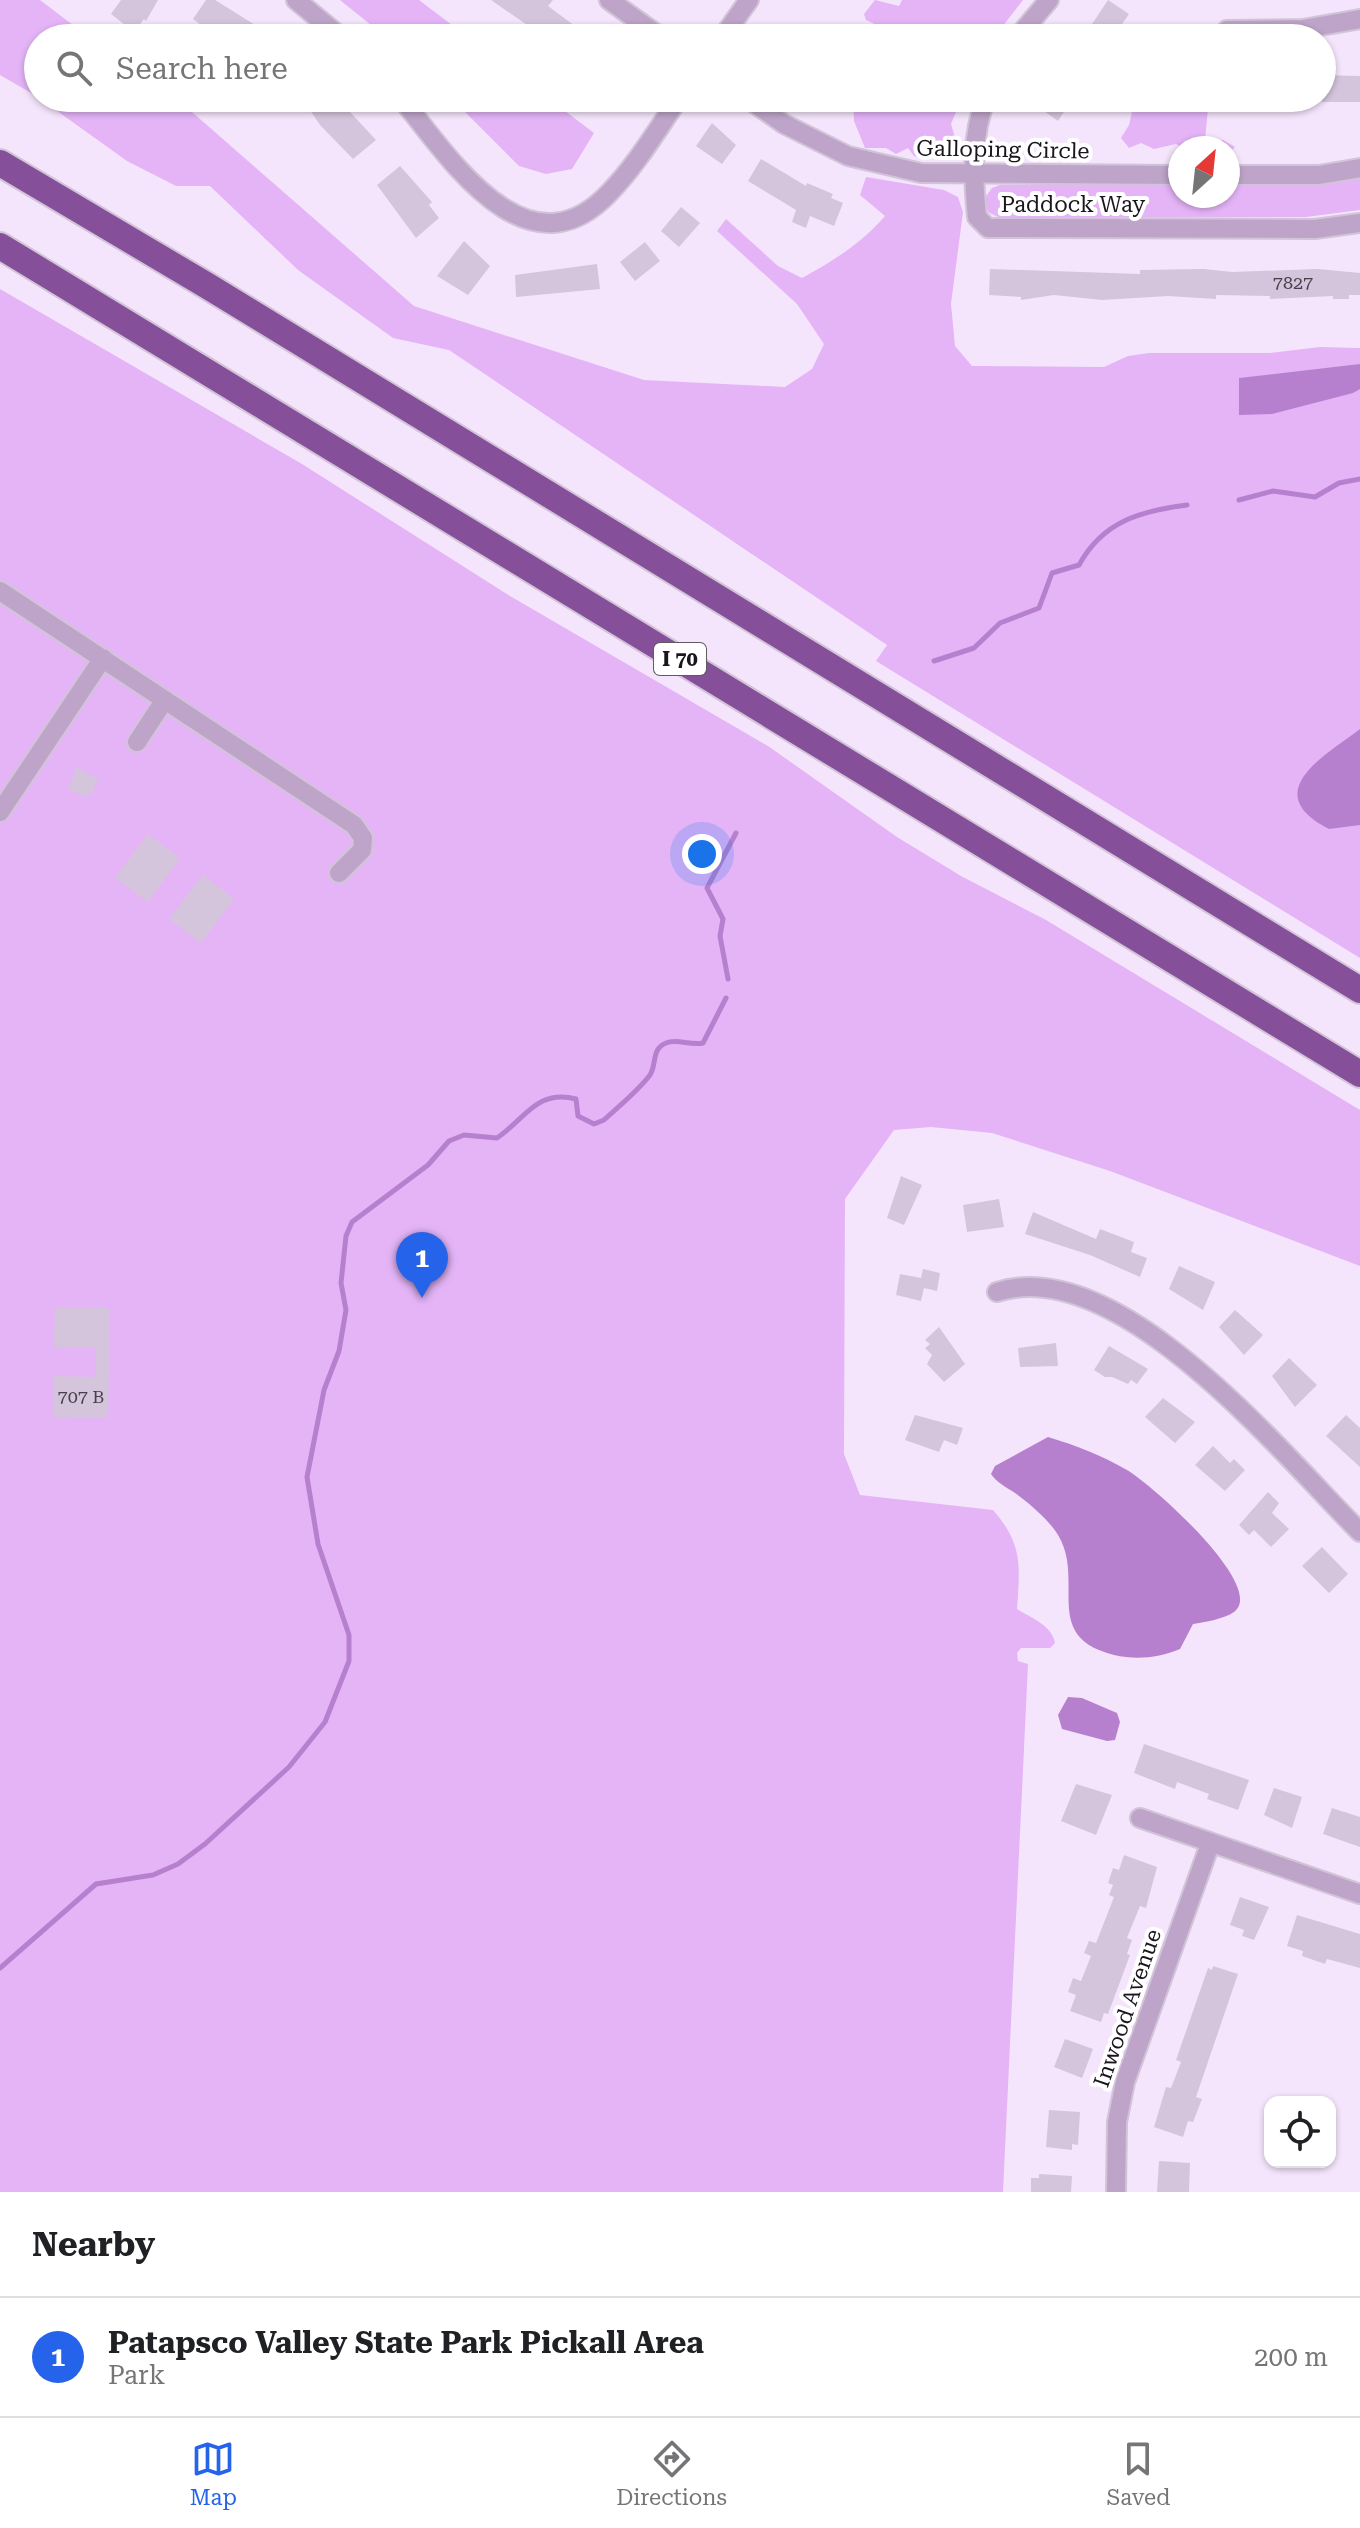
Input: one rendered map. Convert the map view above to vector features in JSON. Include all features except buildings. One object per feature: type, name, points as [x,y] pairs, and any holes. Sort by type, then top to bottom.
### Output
[{"type":"highway","points":[[0,163],[247,309],[1360,990]]},
{"type":"highway","name":"I 70","points":[[0,246],[1360,1074]]},
{"type":"street","points":[[296,0],[325,24]]},
{"type":"street","points":[[609,0],[642,24]]},
{"type":"street","points":[[732,24],[749,0]]},
{"type":"street","points":[[1029,24],[1049,0]]},
{"type":"street","points":[[1332,24],[1360,19]]},
{"type":"street","points":[[412,112],[490,202],[533,221],[553,222],[581,213],[608,195],[669,112]]},
{"type":"street","name":"Galloping Circle","points":[[769,112],[813,140],[848,156],[921,173],[1168,175]]},
{"type":"street","name":"Paddock Way","points":[[982,112],[973,175],[977,217],[988,228],[1315,229],[1360,223]]},
{"type":"street","points":[[1240,175],[1319,175],[1360,168]]},
{"type":"street","points":[[0,591],[354,825],[363,838],[362,850],[339,873]]},
{"type":"street","points":[[0,812],[103,658]]},
{"type":"street","points":[[137,742],[164,701]]},
{"type":"street","points":[[997,1292],[1014,1287],[1049,1287],[1091,1302],[1145,1329],[1182,1355],[1359,1530]]},
{"type":"street","points":[[1140,1818],[1360,1894]]},
{"type":"street","name":"Inwood Avenue","points":[[1116,2192],[1117,2122],[1122,2092],[1210,1844]]},
{"type":"shaded area","points":[[0,0],[40,0],[72,24],[24,24],[24,89],[0,75]]},
{"type":"shaded area","points":[[340,0],[419,0],[451,24],[370,24]]},
{"type":"shaded area","points":[[875,0],[899,6],[902,0],[1023,0],[1004,24],[875,24],[866,20],[864,14]]},
{"type":"shaded area","points":[[59,112],[192,112],[414,306],[644,380],[785,387],[812,369],[824,344],[797,304],[717,231],[726,219],[778,266],[802,278],[846,251],[885,216],[860,195],[866,177],[944,190],[958,197],[963,212],[951,304],[955,346],[972,366],[1104,367],[1128,356],[1149,353],[1269,353],[1320,347],[1360,348],[1360,958],[876,661],[887,645],[449,350],[393,338],[298,270],[210,186],[176,186],[127,161]]},
{"type":"shaded area","points":[[465,112],[566,112],[594,133],[572,169],[546,174],[519,166]]},
{"type":"shaded area","points":[[854,112],[956,112],[951,124],[958,148],[950,155],[934,148],[926,159],[914,156],[908,148],[896,154],[886,148],[865,148]]},
{"type":"shaded area","points":[[1132,112],[1208,112],[1205,136],[1168,136],[1168,146],[1154,149],[1141,143],[1129,148],[1121,138]]},
{"type":"shaded area","points":[[1360,179],[1360,210],[1306,217],[1000,218],[988,212],[984,199],[992,188],[1000,185],[1168,185],[1168,208],[1240,208],[1240,185],[1291,185]]},
{"type":"shaded area","points":[[0,289],[302,464],[510,596],[768,746],[897,837],[961,876],[1046,920],[1360,1110],[1360,1266],[1110,1171],[992,1133],[931,1127],[894,1130],[845,1199],[844,1454],[860,1495],[993,1510],[1015,1545],[1019,1568],[1017,1609],[1050,1631],[1055,1643],[1050,1648],[1021,1648],[1017,1653],[1018,1661],[1028,1664],[1003,2192],[0,2192]]},
{"type":"shaded area","points":[[1360,364],[1360,389],[1353,393],[1272,414],[1239,415],[1239,378]]},
{"type":"shaded area","points":[[1360,729],[1360,825],[1329,829],[1308,815],[1299,801],[1298,788],[1316,762]]},
{"type":"shaded area","points":[[1048,1437],[1089,1451],[1127,1470],[1180,1514],[1202,1536],[1235,1581],[1240,1599],[1234,1612],[1193,1624],[1180,1649],[1156,1656],[1114,1655],[1091,1647],[1078,1635],[1071,1621],[1068,1571],[1058,1535],[1038,1512],[991,1474],[995,1466]]},
{"type":"shaded area","points":[[1068,1697],[1082,1698],[1117,1713],[1120,1722],[1115,1740],[1107,1741],[1062,1729],[1058,1715]]},
{"type":"waterway","points":[[1239,500],[1273,491],[1315,497],[1339,483],[1360,479]]},
{"type":"waterway","points":[[934,661],[974,648],[1000,623],[1039,608],[1052,573],[1079,565],[1089,550],[1112,528],[1139,515],[1187,505]]},
{"type":"waterway","points":[[728,979],[720,936],[723,919],[707,888],[736,833]]},
{"type":"waterway","points":[[0,1968],[96,1884],[153,1875],[178,1864],[205,1844],[289,1767],[325,1722],[349,1661],[349,1635],[318,1544],[307,1477],[324,1390],[339,1351],[346,1310],[341,1283],[346,1236],[352,1222],[428,1165],[449,1141],[464,1135],[497,1138],[533,1107],[551,1098],[576,1099],[578,1116],[594,1124],[604,1120],[650,1075],[661,1046],[675,1041],[703,1043],[726,998]]},
{"type":"place","name":"Patapsco Valley State Park Pickall Area","points":[[422,1298]]}]
